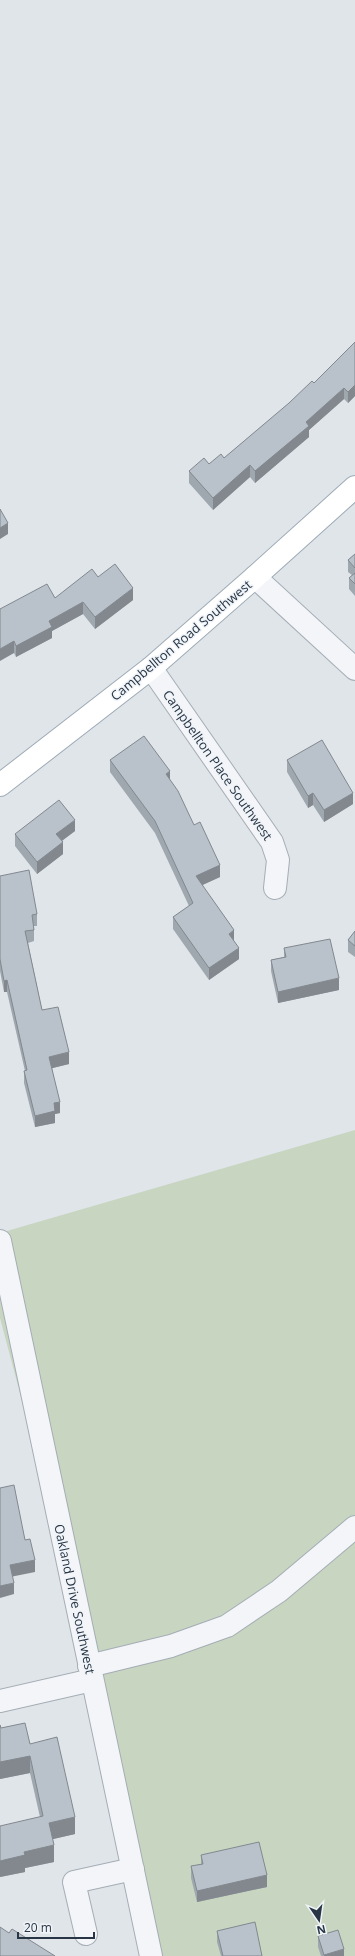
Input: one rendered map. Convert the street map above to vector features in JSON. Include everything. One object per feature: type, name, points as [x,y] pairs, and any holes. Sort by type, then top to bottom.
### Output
[{"type":"main road","name":"Campbellton Road Southwest","points":[[0,785],[151,668],[256,577],[355,487]]},
{"type":"street","points":[[256,577],[355,669]]},
{"type":"street","name":"Campbellton Place Southwest","points":[[151,668],[272,842],[278,860],[275,888]]},
{"type":"street","name":"Oakland Drive Southwest","points":[[0,1241],[151,1956]]},
{"type":"street","points":[[0,1701],[91,1673],[227,1626],[279,1591],[355,1527]]},
{"type":"street","points":[[86,1934],[74,1882],[133,1869]]},
{"type":"green space","points":[[355,1130],[355,1956],[158,1956],[100,1695],[0,1318],[0,1233]]},
{"type":"building","points":[[355,342],[355,385],[348,392],[344,388],[306,422],[309,426],[255,471],[250,465],[213,498],[189,471],[204,458],[209,464],[221,454],[224,458],[289,403],[312,381],[314,383]]},
{"type":"building","points":[[0,509],[8,523],[0,528]]},
{"type":"building","points":[[355,554],[355,568],[348,560]]},
{"type":"building","points":[[115,564],[133,588],[95,617],[83,602],[49,621],[52,627],[16,646],[14,641],[0,649],[0,609],[47,584],[55,598],[92,569],[98,577]]},
{"type":"building","points":[[355,573],[355,584],[349,578]]},
{"type":"building","points":[[144,736],[170,771],[166,774],[178,791],[194,825],[200,822],[220,865],[196,876],[234,930],[229,934],[239,948],[209,968],[173,917],[193,903],[155,821],[110,760]]},
{"type":"building","points":[[322,740],[353,793],[324,810],[313,793],[308,796],[287,760]]},
{"type":"building","points":[[59,800],[75,820],[56,834],[63,842],[37,862],[15,834]]},
{"type":"building","points":[[29,870],[37,914],[32,915],[34,930],[25,931],[42,1010],[58,1007],[69,1052],[49,1057],[60,1102],[54,1103],[55,1111],[35,1116],[24,1071],[27,1070],[7,980],[4,981],[0,959],[0,876]]},
{"type":"building","points":[[355,931],[355,946],[348,940]]},
{"type":"building","points":[[330,939],[339,978],[278,992],[271,960],[286,957],[284,948]]},
{"type":"building","points":[[14,1485],[25,1540],[30,1539],[35,1560],[10,1565],[14,1583],[0,1586],[0,1488]]},
{"type":"building","points":[[25,1723],[30,1744],[57,1737],[75,1817],[49,1823],[54,1845],[24,1852],[25,1855],[0,1861],[0,1826],[43,1816],[30,1756],[0,1762],[0,1725],[1,1728]]},
{"type":"building","points":[[259,1842],[267,1875],[197,1891],[191,1866],[203,1864],[201,1855]]},
{"type":"building","points":[[255,1922],[262,1956],[223,1956],[217,1931]]},
{"type":"building","points":[[0,1927],[9,1933],[12,1929],[55,1956],[0,1956]]},
{"type":"building","points":[[338,1930],[344,1949],[324,1955],[318,1936]]}]
